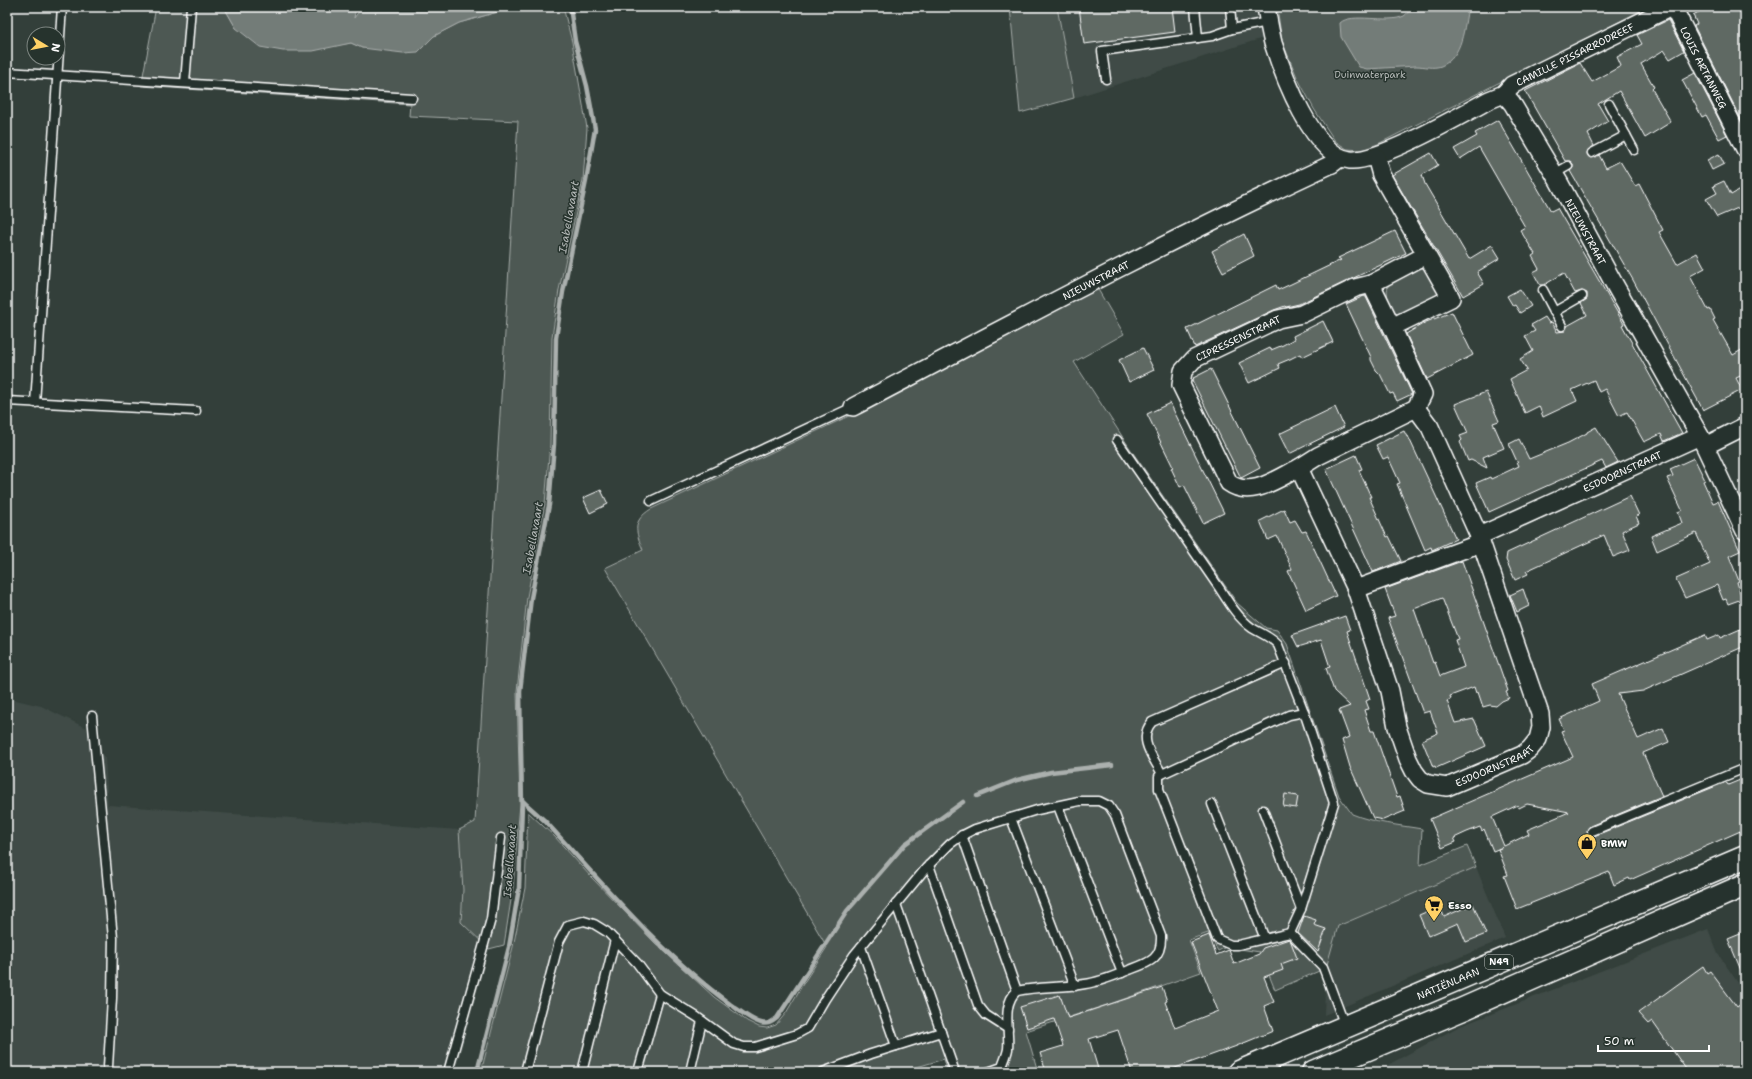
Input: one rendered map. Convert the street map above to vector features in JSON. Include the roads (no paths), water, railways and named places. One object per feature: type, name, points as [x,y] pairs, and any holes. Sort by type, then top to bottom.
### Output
[{"type":"main road","name":"NATIËNLAAN","points":[[1239,1072],[1745,857]]},
{"type":"main road","points":[[1313,1072],[1463,1009],[1745,885]]},
{"type":"street","name":"CAMILLE PISSARRODREEF","points":[[1504,94],[1512,85],[1672,7]]},
{"type":"street","name":"LOUIS ARTANWEG","points":[[1672,7],[1745,149]]},
{"type":"street","points":[[1267,15],[1273,42],[1290,90],[1322,144],[1340,158],[1351,160],[1376,157],[1489,100],[1504,94]]},
{"type":"street","name":"NIEUWSTRAAT","points":[[1504,94],[1561,170],[1609,282],[1702,441],[1745,532]]},
{"type":"street","points":[[1376,157],[1381,175],[1451,298],[1392,327]]},
{"type":"street","name":"NIEUWSTRAAT","points":[[853,407],[1094,282],[1332,164],[1340,158]]},
{"type":"street","name":"CIPRESSENSTRAAT","points":[[1416,408],[1318,456],[1299,468],[1256,489],[1245,490],[1236,488],[1230,483],[1181,385],[1183,371],[1194,359],[1278,319],[1302,314],[1355,288],[1371,284],[1426,255]]},
{"type":"street","points":[[1371,284],[1423,394],[1416,408]]},
{"type":"street","name":"ESDOORNSTRAAT","points":[[1299,468],[1356,589],[1390,691],[1397,727],[1408,759],[1420,779],[1428,784],[1448,787],[1522,755],[1535,744],[1540,734],[1541,727],[1538,707],[1480,540],[1430,427],[1416,408]]},
{"type":"street","name":"ESDOORNSTRAAT","points":[[1356,589],[1480,540],[1702,441],[1745,426]]},
{"type":"lane","points":[[35,403],[62,7]]},
{"type":"lane","points":[[185,83],[191,7]]},
{"type":"lane","points":[[1195,7],[1198,38]]},
{"type":"lane","points":[[1230,7],[1232,29]]},
{"type":"lane","points":[[1106,79],[1102,51],[1212,36],[1267,15]]},
{"type":"lane","points":[[7,72],[412,98]]},
{"type":"lane","points":[[1609,104],[1634,150]]},
{"type":"lane","points":[[1592,153],[1626,135]]},
{"type":"lane","points":[[1543,290],[1562,326]]},
{"type":"lane","points":[[1554,312],[1582,296]]},
{"type":"lane","points":[[7,401],[196,412]]},
{"type":"lane","points":[[651,501],[853,407]]},
{"type":"lane","points":[[1117,440],[1220,588],[1234,611],[1252,627],[1271,637],[1278,645],[1304,712],[1334,803],[1301,909],[1290,933]]},
{"type":"lane","points":[[1162,774],[1146,743],[1144,735],[1147,727],[1152,722],[1286,663]]},
{"type":"lane","points":[[1290,933],[1238,945],[1226,943],[1217,938],[1158,789],[1159,776],[1162,774],[1289,715],[1304,712]]},
{"type":"lane","points":[[92,716],[113,938],[108,1067],[110,1072]]},
{"type":"lane","points":[[1592,831],[1745,768]]},
{"type":"lane","points":[[525,1072],[555,956],[563,932],[568,925],[584,921],[594,924],[607,932],[637,962],[660,994],[734,1044],[744,1047],[755,1047],[797,1034],[808,1028],[825,999],[861,947],[929,865],[950,844],[962,835],[1037,810],[1079,801],[1099,801],[1109,806],[1115,815],[1161,936],[1161,944],[1158,954],[1154,959],[1098,982],[1017,992],[1014,994],[1009,1006],[1008,1050],[1002,1067],[988,1072]]},
{"type":"lane","points":[[1212,804],[1264,939]]},
{"type":"lane","points":[[1058,806],[1122,973]]},
{"type":"lane","points":[[1263,810],[1301,909]]},
{"type":"lane","points":[[1011,818],[1075,986]]},
{"type":"lane","points":[[962,835],[1017,992]]},
{"type":"lane","points":[[448,1072],[491,919],[501,838]]},
{"type":"lane","points":[[929,865],[978,1005],[986,1015],[1008,1029]]},
{"type":"lane","points":[[896,904],[955,1072]]},
{"type":"lane","points":[[1290,933],[1323,967],[1345,1026]]},
{"type":"lane","points":[[582,1072],[615,940]]},
{"type":"lane","points":[[861,947],[896,1046]]},
{"type":"lane","points":[[638,1072],[660,994]]},
{"type":"lane","points":[[690,1072],[702,1021]]},
{"type":"lane","points":[[823,1072],[941,1032]]},
{"type":"waterway","name":"Isabellavaart","points":[[477,1072],[509,947],[519,888],[522,805],[520,691],[531,598],[549,505],[554,444],[556,338],[563,292],[595,129],[587,86],[575,41],[570,7]]},
{"type":"waterway","points":[[977,796],[1017,780],[1051,772],[1112,765]]},
{"type":"waterway","points":[[522,800],[545,821],[633,917],[680,963],[704,984],[745,1015],[757,1022],[766,1024],[777,1018],[847,911],[905,844],[963,802]]},
{"type":"place","name":"BMW","points":[[1587,860]]},
{"type":"place","name":"Esso","points":[[1434,922]]},
{"type":"park label","name":"Duinwaterpark","points":[[1370,74]]}]
